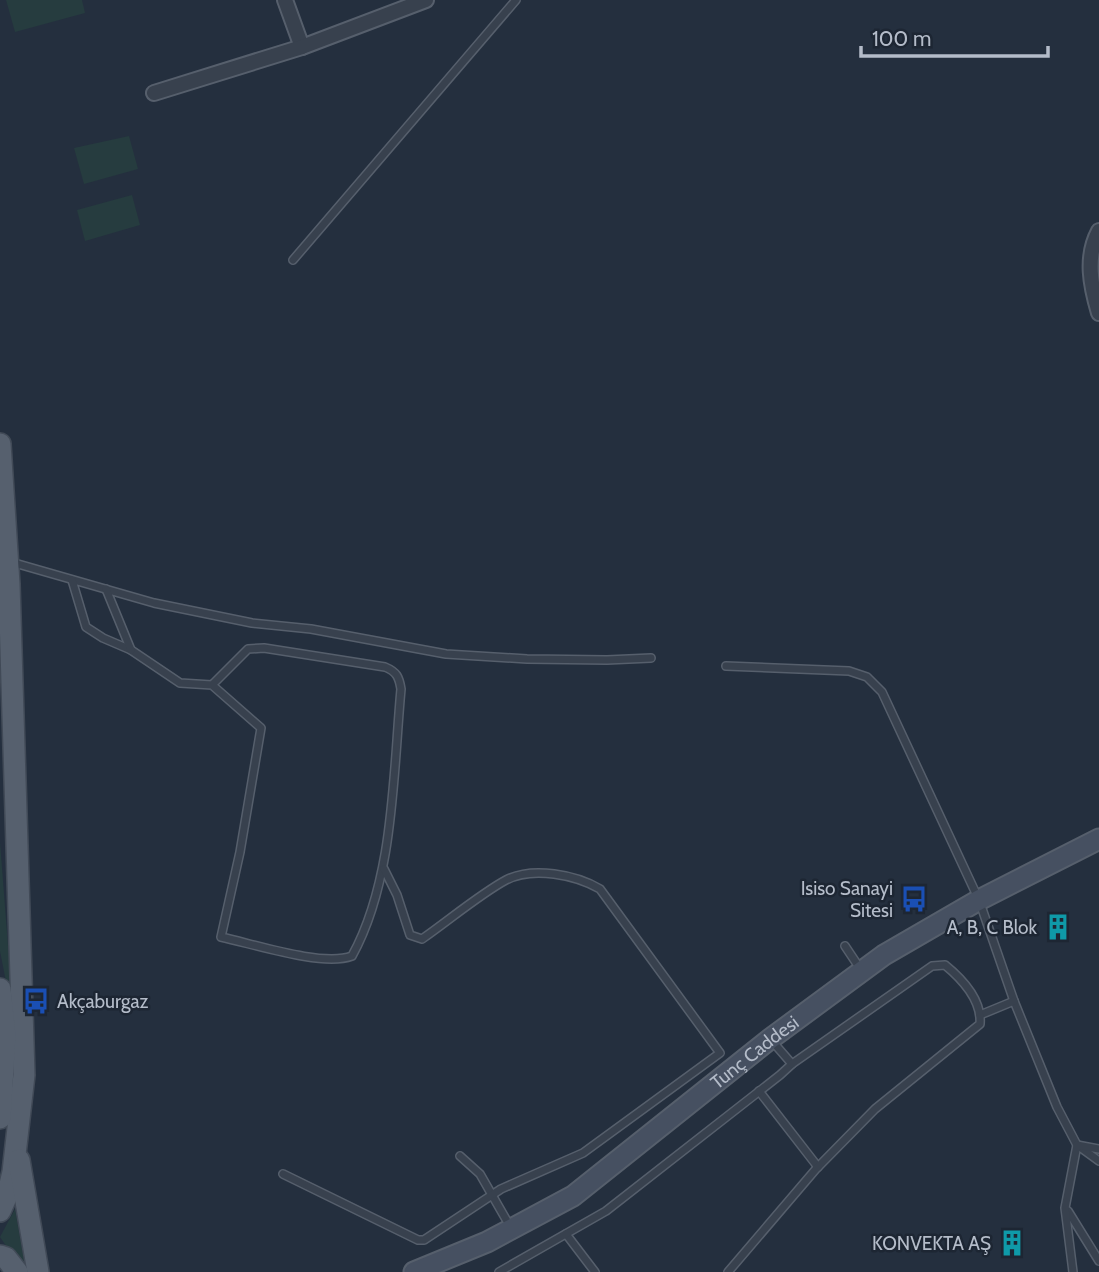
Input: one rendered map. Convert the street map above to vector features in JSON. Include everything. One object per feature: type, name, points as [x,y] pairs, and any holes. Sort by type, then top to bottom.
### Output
[{"type":"main road","points":[[0,444],[24,1075],[8,1193],[0,1211]]},
{"type":"main road","points":[[0,806],[16,863]]},
{"type":"main road","name":"Tunç Caddesi","points":[[414,1272],[439,1266],[573,1196],[862,971],[979,900],[1099,839]]},
{"type":"main road","points":[[0,989],[0,1118]]},
{"type":"main road","points":[[16,1145],[38,1272]]},
{"type":"main road","points":[[0,1256],[6,1258],[17,1272]]},
{"type":"street","points":[[285,0],[302,47]]},
{"type":"street","points":[[154,93],[302,47],[426,0]]},
{"type":"street","points":[[1099,231],[1089,266],[1099,313]]},
{"type":"lane","points":[[293,260],[516,0]]},
{"type":"lane","points":[[4,560],[154,603],[253,623],[311,629],[446,654],[527,659],[651,658]]},
{"type":"lane","points":[[72,580],[86,627],[103,639],[131,650],[180,683],[212,685],[261,729],[240,852],[221,937],[316,958],[339,961],[352,956],[365,933],[384,868],[401,689],[396,671],[264,648],[248,649],[212,685]]},
{"type":"lane","points":[[106,589],[131,650]]},
{"type":"lane","points":[[726,666],[849,671],[867,677],[882,692],[979,900],[1014,1000],[1057,1107],[1077,1145],[1099,1161]]},
{"type":"lane","points":[[283,1174],[418,1240],[431,1236],[493,1194],[583,1153],[720,1053],[600,889],[587,881],[548,874],[508,879],[422,939],[411,935],[384,868]]},
{"type":"lane","points":[[845,946],[862,971]]},
{"type":"lane","points":[[499,1272],[606,1211],[792,1064],[932,965],[945,965],[960,977],[978,1007],[980,1024],[875,1109],[818,1167],[728,1272]]},
{"type":"lane","points":[[981,1016],[1014,1000]]},
{"type":"lane","points":[[771,1040],[792,1064]]},
{"type":"lane","points":[[759,1091],[818,1167]]},
{"type":"lane","points":[[1077,1145],[1099,1149]]},
{"type":"lane","points":[[1073,1272],[1065,1208],[1077,1145]]},
{"type":"lane","points":[[460,1156],[480,1174],[512,1229]]},
{"type":"lane","points":[[1065,1208],[1099,1261]]},
{"type":"lane","points":[[566,1234],[595,1272]]},
{"type":"green space","points":[[6,0],[82,0],[85,13],[15,32]]},
{"type":"green space","points":[[129,136],[138,169],[84,184],[74,148]]},
{"type":"green space","points":[[132,195],[140,225],[85,241],[77,210]]},
{"type":"green space","points":[[0,842],[14,1023],[0,951]]},
{"type":"green space","points":[[15,1209],[26,1271],[24,1272],[0,1237]]},
{"type":"place","name":"Isiso Sanayi Sitesi","points":[[914,899]]},
{"type":"place","name":"A, B, C Blok","points":[[1058,927]]},
{"type":"place","name":"Akçaburgaz","points":[[36,1001]]},
{"type":"place","name":"KONVEKTA AŞ","points":[[1012,1243]]}]
